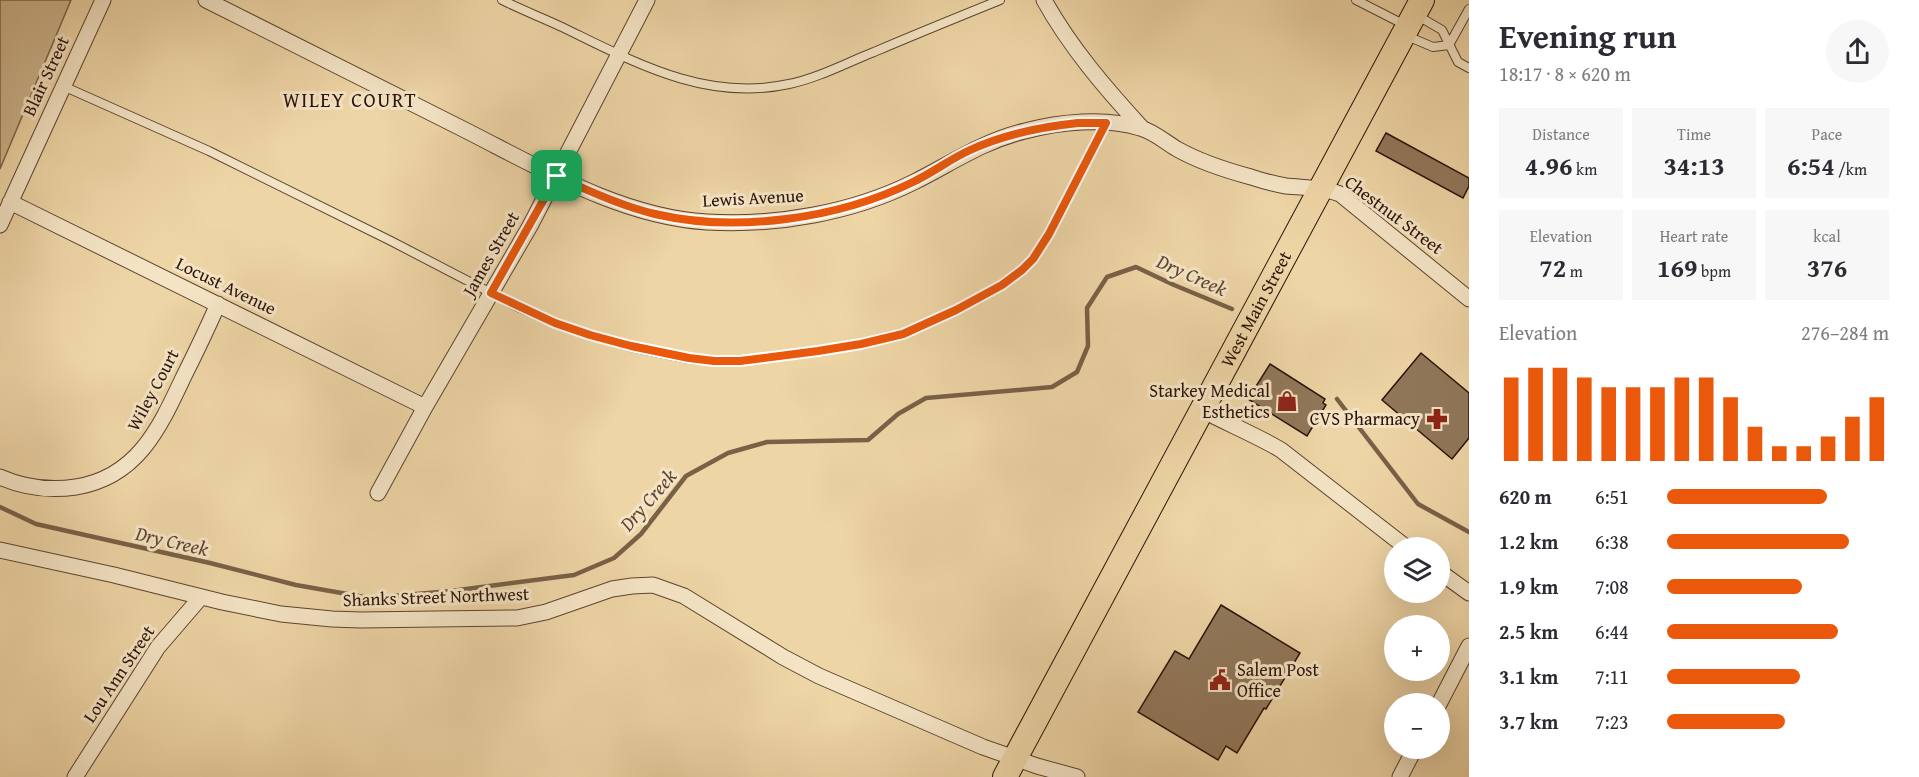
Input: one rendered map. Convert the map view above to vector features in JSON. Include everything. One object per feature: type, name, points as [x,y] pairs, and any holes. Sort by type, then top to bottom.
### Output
[{"type":"main road","name":"West Main Street","points":[[1010,768],[1412,19]]},
{"type":"street","name":"Blair Street","points":[[10,202],[103,0]]},
{"type":"street","name":"Lewis Avenue","points":[[206,0],[557,176],[628,206],[677,219],[708,222],[762,221],[807,216],[850,206],[914,182],[995,139],[1025,131],[1078,123],[1106,123],[1142,128],[1191,156],[1225,170],[1266,182],[1321,188]]},
{"type":"street","name":"James Street","points":[[378,493],[557,176],[647,0]]},
{"type":"street","points":[[1044,0],[1079,53],[1142,128]]},
{"type":"street","name":"Chestnut Street","points":[[1321,188],[1340,194],[1469,299]]},
{"type":"street","points":[[0,225],[10,202]]},
{"type":"street","name":"Locust Avenue","points":[[10,202],[425,407]]},
{"type":"street","name":"Wiley Court","points":[[0,477],[20,485],[40,489],[61,489],[85,485],[119,471],[135,458],[164,418],[219,304]]},
{"type":"street","points":[[1202,410],[1281,450],[1393,537]]},
{"type":"street","name":"Shanks Street Northwest","points":[[0,550],[281,614],[332,619],[517,618],[546,612],[612,589],[653,585],[684,596],[783,657],[819,676],[924,722],[1010,768],[1077,777]]},
{"type":"street","points":[[1450,579],[1469,593]]},
{"type":"street","name":"Lou Ann Street","points":[[75,777],[158,647],[201,597]]},
{"type":"street","points":[[1445,693],[1469,646]]},
{"type":"street","points":[[1400,777],[1409,759]]},
{"type":"lane","points":[[502,0],[619,55],[670,76],[701,84],[732,88],[758,88],[789,84],[829,71],[1000,0]]},
{"type":"lane","points":[[1356,0],[1442,30],[1458,62],[1469,68]]},
{"type":"lane","points":[[1449,45],[1469,9]]},
{"type":"lane","points":[[1412,19],[1433,47],[1449,45]]},
{"type":"lane","points":[[63,86],[209,151],[555,323],[631,346],[697,359],[740,361],[861,344],[903,334],[1002,285],[1033,259],[1049,234],[1106,123]]},
{"type":"shaded area","points":[[0,0],[71,0],[0,169]]},
{"type":"building","points":[[1386,133],[1469,178],[1469,186],[1463,198],[1376,151]]},
{"type":"building","name":"CVS Pharmacy","points":[[1421,353],[1469,393],[1469,438],[1452,459],[1382,400]]},
{"type":"building","name":"Starkey Medical Esthetics","points":[[1270,364],[1325,399],[1323,403],[1326,405],[1307,436],[1248,399]]},
{"type":"building","name":"Salem Post Office","points":[[1221,605],[1300,653],[1237,753],[1226,746],[1218,760],[1138,712],[1175,651],[1189,659]]},
{"type":"waterway","name":"Dry Creek","points":[[0,507],[36,524],[296,585],[370,598],[451,591],[574,575],[614,558],[641,534],[686,476],[728,453],[767,442],[868,440],[898,414],[926,398],[1052,387],[1077,372],[1088,346],[1087,308],[1107,277],[1136,267],[1232,309]]},
{"type":"waterway","name":"Dry Creek","points":[[1337,399],[1418,504],[1469,532]]},
{"type":"place","name":"Starkey Medical Esthetics","points":[[1287,401]]},
{"type":"place","name":"CVS Pharmacy","points":[[1437,419]]},
{"type":"place","name":"Salem Post Office","points":[[1220,680]]},
{"type":"district","name":"WILEY COURT","points":[[350,100]]},
{"type":"route","points":[[1106,123],[1049,234],[1033,259],[1002,285],[956,310],[903,334],[861,344],[740,361],[689,358],[590,335],[555,323],[491,293],[557,176],[652,214],[708,222],[762,221],[807,216],[879,197],[914,182],[995,139],[1054,125],[1106,123]]}]
